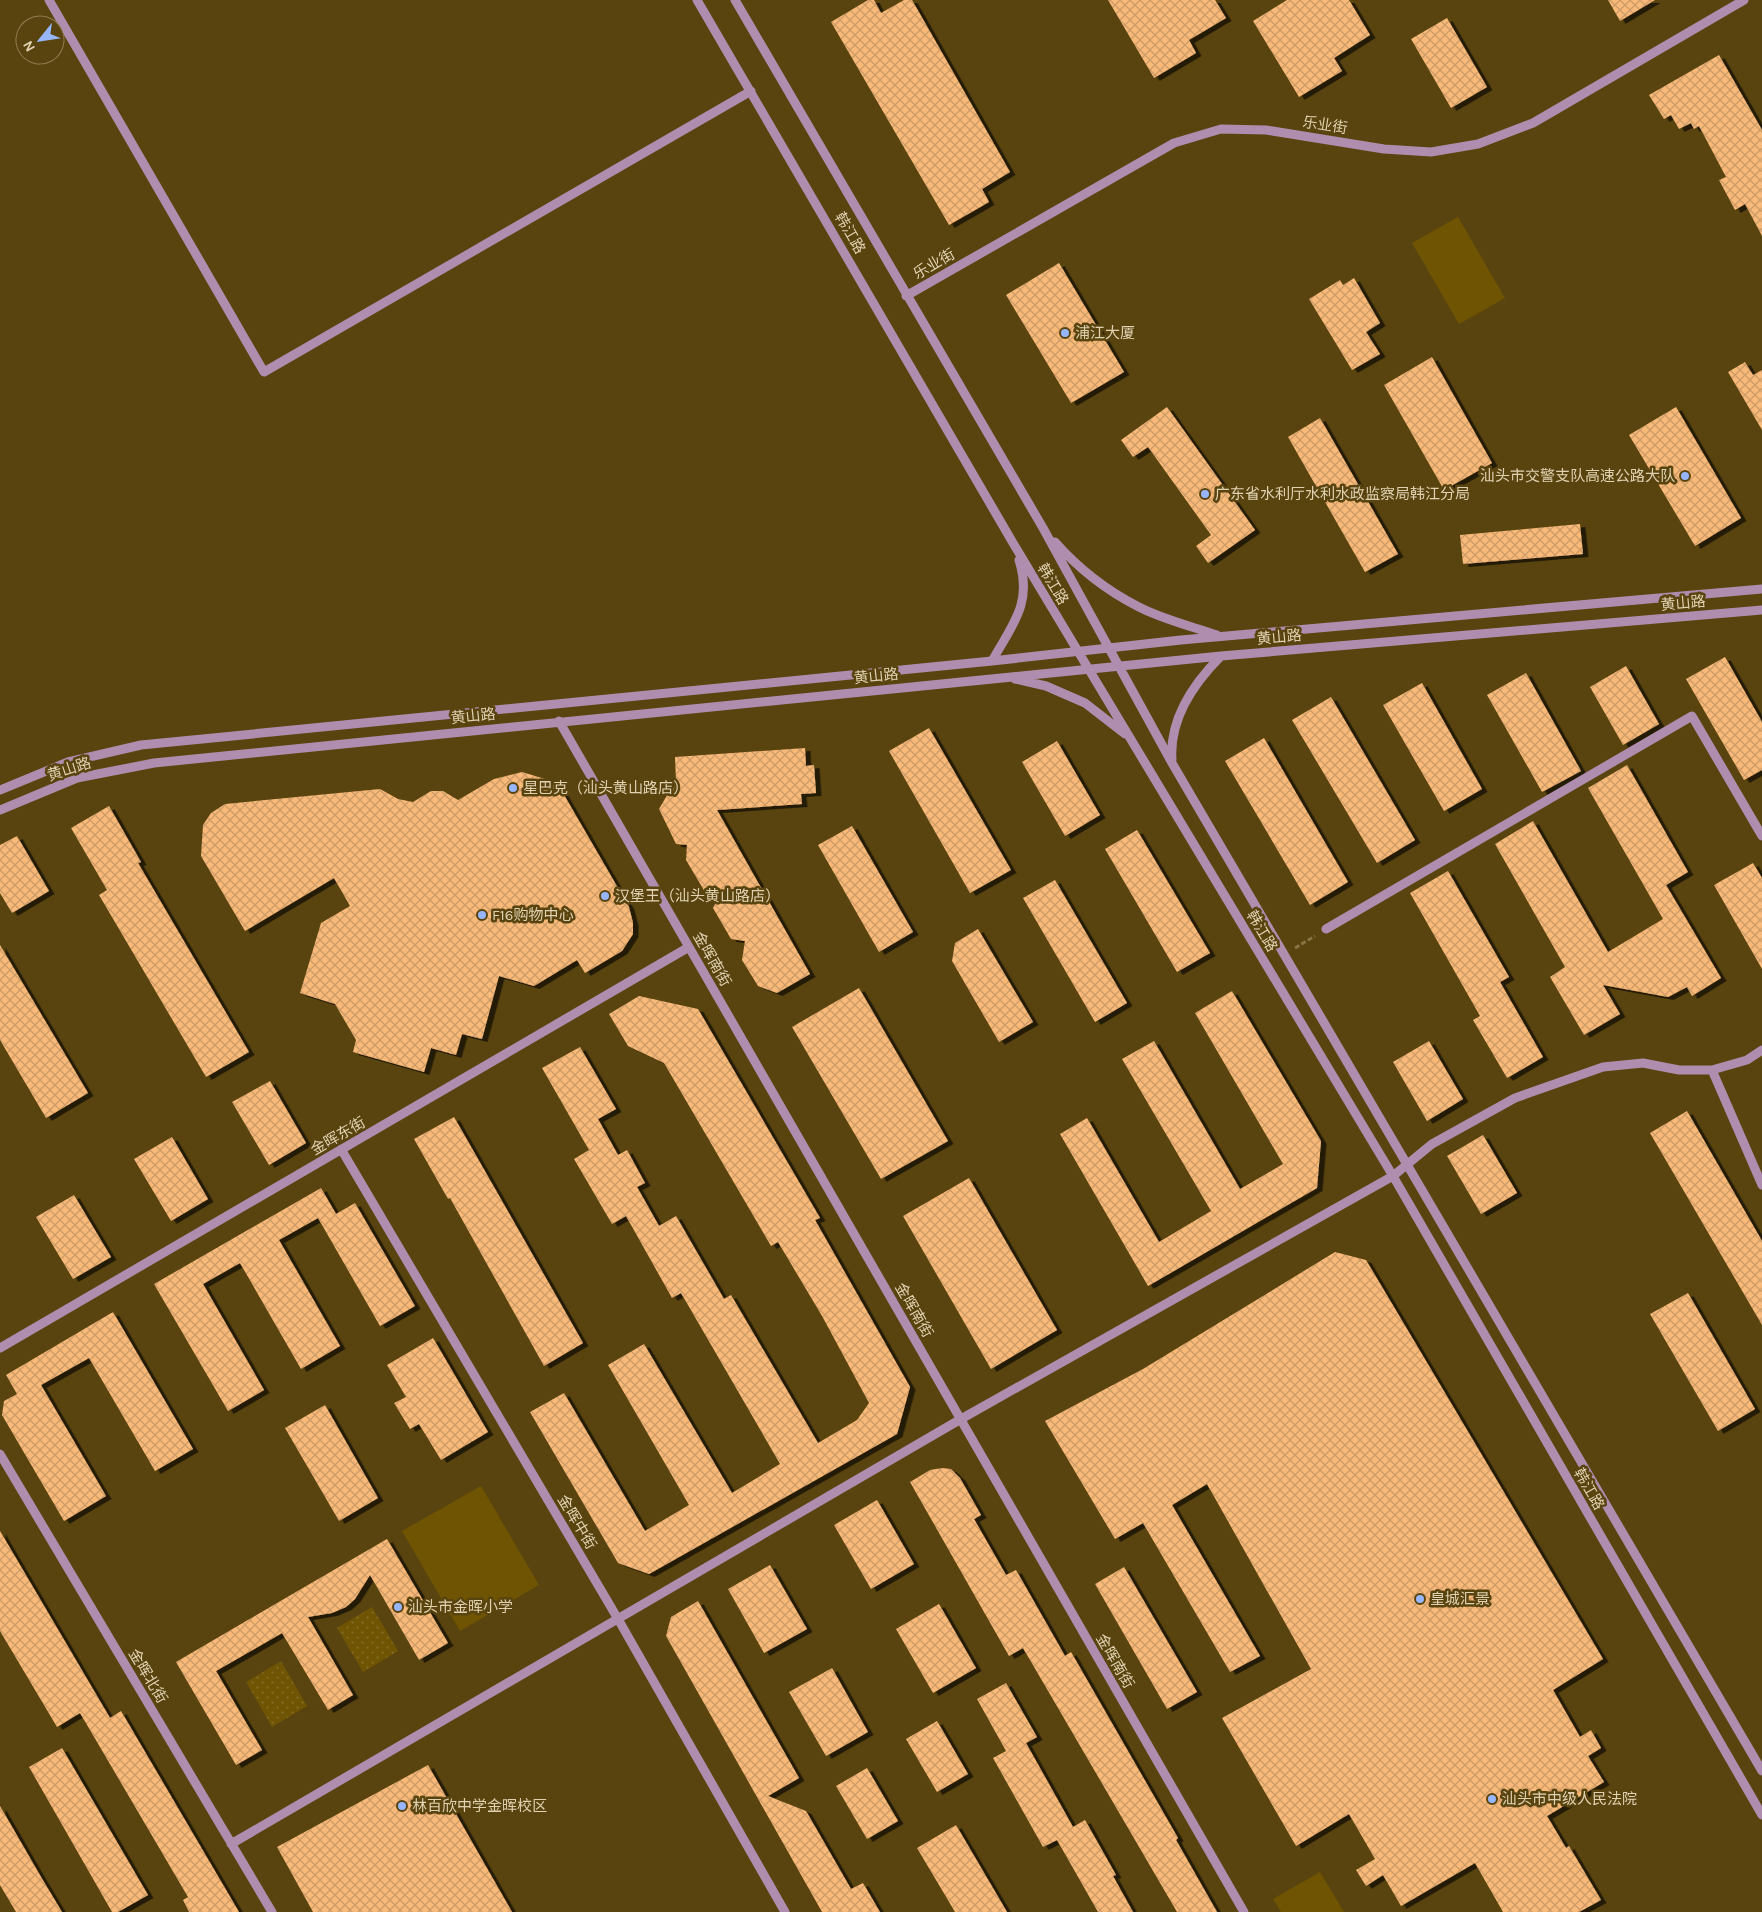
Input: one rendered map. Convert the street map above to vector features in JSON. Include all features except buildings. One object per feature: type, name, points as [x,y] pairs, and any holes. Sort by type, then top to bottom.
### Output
[{"type":"street","points":[[49,0],[264,372],[751,91]]},
{"type":"street","name":"韩江路","points":[[697,0],[1076,650],[1393,1176],[1762,1815]]},
{"type":"street","name":"韩江路","points":[[735,0],[1043,528],[1172,763],[1762,1771]]},
{"type":"street","name":"乐业街","points":[[906,296],[1174,143],[1221,129],[1266,130],[1384,149],[1431,152],[1478,144],[1532,123],[1744,0]]},
{"type":"street","points":[[1043,528],[1066,555],[1097,582],[1130,602],[1219,636]]},
{"type":"street","points":[[992,661],[1022,605],[1025,578],[1013,543]]},
{"type":"street","name":"黄山路","points":[[0,790],[68,762],[141,746],[992,661],[1076,650],[1219,636],[1762,589]]},
{"type":"street","name":"黄山路","points":[[0,810],[77,778],[154,763],[1221,656],[1762,610]]},
{"type":"street","points":[[1172,763],[1170,743],[1180,711],[1192,690],[1221,656]]},
{"type":"street","points":[[1005,677],[1046,686],[1085,703],[1130,737]]},
{"type":"street","points":[[1326,929],[1692,716],[1762,836]]},
{"type":"street","name":"金晖南街","points":[[559,721],[1244,1912]]},
{"type":"street","name":"金晖东街","points":[[0,1348],[689,947]]},
{"type":"street","points":[[231,1844],[961,1419],[1393,1176],[1432,1144],[1515,1098],[1603,1066],[1643,1063],[1679,1070],[1712,1070],[1747,1060],[1762,1050]]},
{"type":"street","points":[[1712,1070],[1762,1185]]},
{"type":"street","name":"金晖中街","points":[[341,1150],[618,1619],[785,1912]]},
{"type":"street","name":"金晖北街","points":[[0,1454],[272,1912]]},
{"type":"path","points":[[1284,954],[1326,929]]},
{"type":"shaded area","points":[[1458,217],[1505,298],[1459,324],[1412,243]]},
{"type":"shaded area","points":[[481,1486],[539,1585],[460,1631],[402,1531]]},
{"type":"shaded area","points":[[372,1607],[398,1651],[363,1672],[337,1628]]},
{"type":"shaded area","points":[[281,1661],[307,1706],[272,1727],[246,1682]]},
{"type":"shaded area","points":[[1320,1872],[1344,1912],[1281,1912],[1273,1899]]},
{"type":"place","name":"浦江大厦","points":[[1065,333]]},
{"type":"place","name":"汕头市交警支队高速公路大队","points":[[1685,476]]},
{"type":"place","name":"广东省水利厅水利水政监察局韩江分局","points":[[1205,494]]},
{"type":"place","name":"星巴克（汕头黄山路店）","points":[[513,788]]},
{"type":"place","name":"汉堡王（汕头黄山路店）","points":[[605,896]]},
{"type":"place","name":"F16购物中心","points":[[482,915]]},
{"type":"place","name":"皇城汇景","points":[[1420,1599]]},
{"type":"place","name":"汕头市金晖小学","points":[[398,1607]]},
{"type":"place","name":"汕头市中级人民法院","points":[[1492,1799]]},
{"type":"place","name":"林百欣中学金晖校区","points":[[402,1806]]}]
